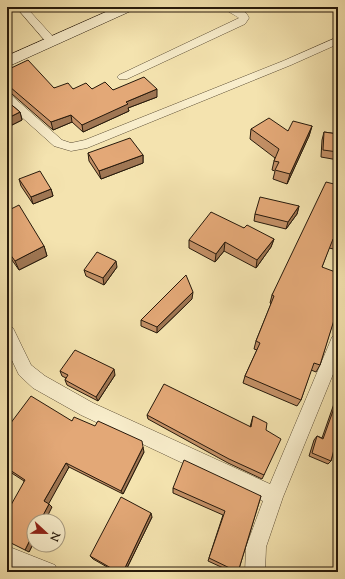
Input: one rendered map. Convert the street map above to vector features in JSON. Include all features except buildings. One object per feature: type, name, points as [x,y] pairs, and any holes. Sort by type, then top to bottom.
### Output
[{"type":"street","points":[[22,7],[52,42]]},
{"type":"street","points":[[7,62],[128,7]]},
{"type":"street","points":[[124,77],[241,22],[244,18],[243,14],[226,7]]},
{"type":"street","points":[[7,98],[58,142],[71,146],[87,144],[287,64],[338,40]]},
{"type":"street","points":[[7,333],[25,370],[39,382],[87,409],[274,496]]},
{"type":"street","points":[[255,572],[256,547],[274,496],[338,342]]},
{"type":"street","points":[[7,556],[48,572]]}]
